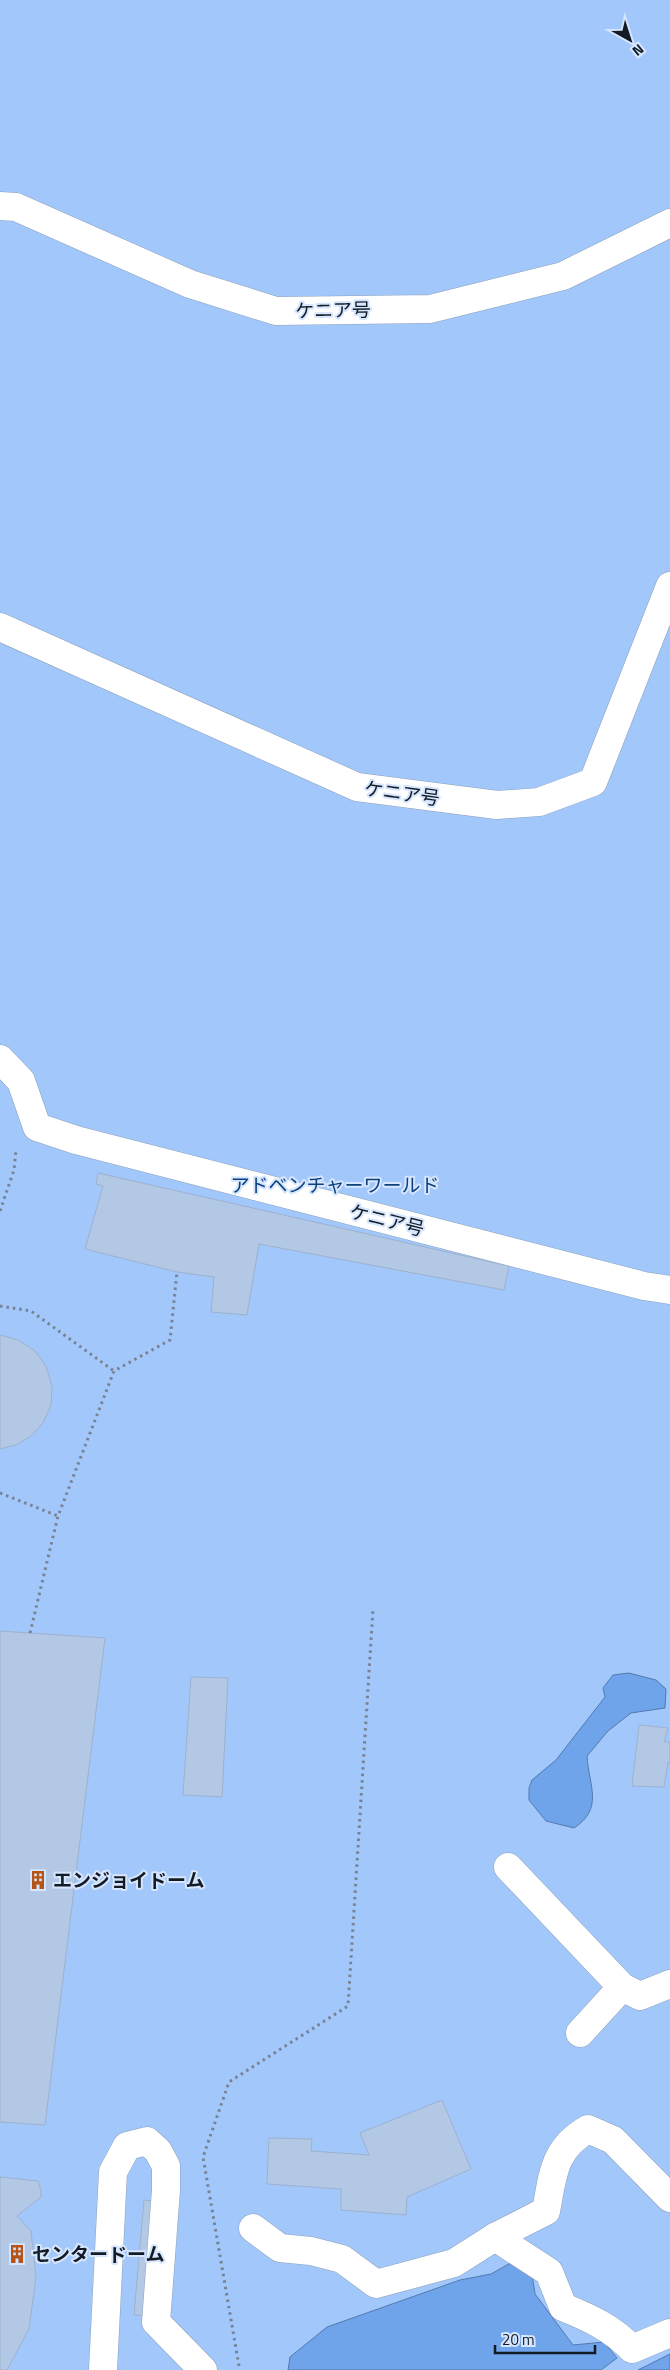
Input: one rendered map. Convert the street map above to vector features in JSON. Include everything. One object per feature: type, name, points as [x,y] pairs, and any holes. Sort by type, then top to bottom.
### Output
[{"type":"lane","name":"ケニア号","points":[[0,206],[16,207],[190,284],[276,311],[430,309],[564,276],[670,223]]},
{"type":"lane","name":"ケニア号","points":[[0,627],[357,788],[497,805],[539,802],[593,782],[670,586]]},
{"type":"lane","name":"ケニア号","points":[[0,1059],[21,1082],[37,1126],[76,1140],[644,1286],[670,1290]]},
{"type":"lane","points":[[508,1866],[622,1986],[640,1996],[670,1984]]},
{"type":"lane","points":[[580,2033],[622,1986]]},
{"type":"lane","points":[[253,2228],[280,2248],[311,2251],[342,2258],[376,2284],[454,2263],[495,2237],[546,2211],[556,2164],[572,2138],[588,2129],[613,2140],[668,2194]]},
{"type":"lane","points":[[103,2370],[113,2172],[127,2146],[147,2141],[158,2151],[166,2166],[166,2190],[156,2322],[203,2370]]},
{"type":"lane","points":[[495,2237],[549,2272],[563,2307],[598,2322],[619,2335],[632,2349],[670,2333]]},
{"type":"path","points":[[30,1633],[58,1516],[114,1370],[170,1340],[177,1272]]},
{"type":"path","points":[[0,1306],[31,1311],[114,1370]]},
{"type":"path","points":[[0,1493],[58,1516]]},
{"type":"path","points":[[239,2366],[203,2157],[228,2082],[348,2006],[373,1609]]},
{"type":"green space","name":"アドベンチャーワールド","points":[[0,0],[670,0],[670,2370],[0,2370]]},
{"type":"shaded area","points":[[629,1673],[656,1680],[666,1689],[665,1708],[631,1713],[608,1731],[587,1756],[592,1787],[592,1805],[589,1813],[583,1820],[574,1828],[546,1821],[529,1800],[529,1788],[532,1780],[556,1760],[605,1697],[603,1688],[613,1675]]},
{"type":"shaded area","points":[[514,2261],[532,2274],[535,2294],[573,2345],[604,2342],[617,2358],[601,2370],[288,2370],[290,2357],[327,2327],[460,2280],[491,2274]]},
{"type":"shaded area","points":[[670,2354],[670,2370],[638,2370]]},
{"type":"building","points":[[98,1173],[509,1266],[504,1290],[259,1244],[247,1315],[211,1312],[214,1277],[177,1272],[85,1249],[103,1186],[96,1184]]},
{"type":"building","points":[[0,1335],[18,1340],[35,1351],[46,1366],[52,1386],[51,1405],[43,1423],[31,1436],[16,1445],[0,1449]]},
{"type":"building","name":"エンジョイドーム","points":[[0,1631],[105,1638],[45,2125],[0,2122]]},
{"type":"building","points":[[191,1677],[228,1678],[222,1797],[183,1795]]},
{"type":"building","points":[[639,1725],[668,1728],[664,1742],[670,1742],[670,1763],[668,1762],[664,1787],[632,1786]]},
{"type":"building","points":[[442,2100],[471,2169],[407,2197],[406,2215],[341,2210],[341,2189],[267,2184],[269,2138],[312,2139],[311,2151],[369,2155],[360,2133]]},
{"type":"building","name":"センタードーム","points":[[0,2177],[38,2181],[41,2190],[41,2197],[17,2216],[31,2231],[36,2277],[29,2329],[7,2370],[0,2370]]},
{"type":"building","points":[[144,2200],[174,2204],[162,2316],[134,2315]]},
{"type":"place","name":"エンジョイドーム","points":[[38,1880]]},
{"type":"place","name":"センタードーム","points":[[17,2254]]}]
